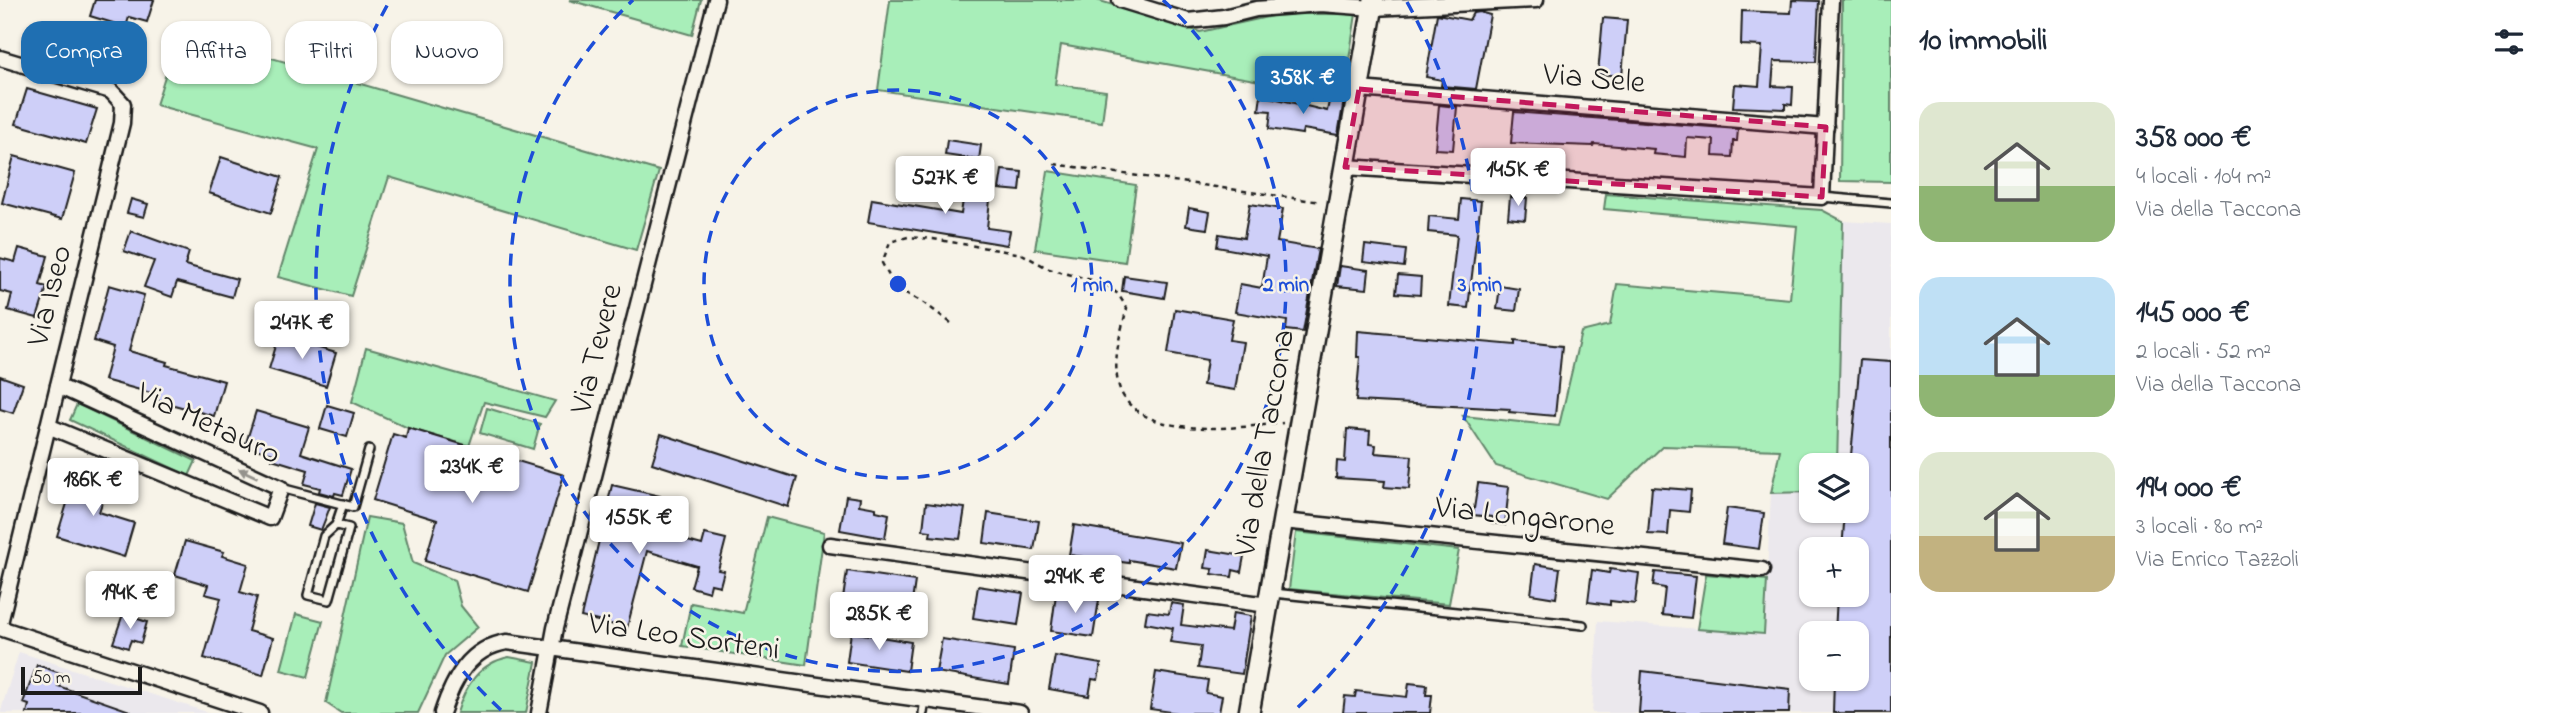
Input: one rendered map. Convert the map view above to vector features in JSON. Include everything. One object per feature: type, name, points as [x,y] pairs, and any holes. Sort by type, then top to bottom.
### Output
[{"type":"main road","name":"Via della Taccona","points":[[1249,713],[1373,4]]},
{"type":"street","name":"Via Tevere","points":[[539,713],[551,647],[716,0]]},
{"type":"street","points":[[1120,0],[1188,21],[1224,17],[1256,9],[1321,4],[1536,0]]},
{"type":"street","points":[[1345,167],[1822,197],[1831,0]]},
{"type":"street","name":"Via Iseo","points":[[0,58],[111,91],[124,104],[122,123],[0,626]]},
{"type":"street","name":"Via Sele","points":[[1359,89],[1826,127]]},
{"type":"street","name":"Via Metauro","points":[[48,426],[270,518],[281,488],[58,386]]},
{"type":"street","name":"Via Longarone","points":[[1283,521],[1762,570]]},
{"type":"street","name":"Via della Taccona","points":[[830,545],[1269,599]]},
{"type":"street","points":[[0,626],[260,713]]},
{"type":"street","name":"Via Leo Sorteni","points":[[442,713],[456,677],[467,663],[480,652],[507,642],[924,706],[1020,713]]},
{"type":"lane","points":[[1822,197],[1891,203]]},
{"type":"lane","points":[[281,488],[353,507],[369,450]]},
{"type":"lane","points":[[336,525],[349,528],[329,600],[308,594],[324,536],[336,525],[343,505]]},
{"type":"lane","points":[[1269,599],[1583,625]]},
{"type":"path","points":[[1054,164],[1338,204]]},
{"type":"path","points":[[951,323],[924,303],[895,287],[882,263],[890,242],[908,237],[921,238],[1022,254],[1048,269],[1103,283],[1118,294],[1127,308],[1116,349],[1117,380],[1128,403],[1152,420],[1186,428],[1300,422]]},
{"type":"highlighted area","points":[[1359,89],[1826,127],[1822,197],[1345,167]]},
{"type":"shaded area","points":[[1843,221],[1891,224],[1891,713],[1592,713],[1598,621],[1764,634],[1771,493],[1799,492],[1799,523],[1869,523],[1869,453],[1837,453]]},
{"type":"shaded area","points":[[19,652],[210,713],[0,713]]},
{"type":"green space","points":[[569,0],[701,0],[692,35]]},
{"type":"green space","points":[[890,0],[1097,0],[1200,32],[1281,14],[1356,14],[1344,92],[1260,81],[1061,45],[1055,84],[1106,91],[1102,122],[878,90]]},
{"type":"green space","points":[[1842,0],[1891,0],[1891,182],[1840,181]]},
{"type":"green space","points":[[271,58],[285,62],[285,84],[361,84],[659,171],[636,250],[389,177],[351,296],[278,277],[318,149],[156,105],[163,84],[271,84]]},
{"type":"green space","points":[[1048,171],[1136,185],[1125,262],[1035,249]]},
{"type":"green space","points":[[1606,194],[1822,210],[1843,221],[1837,453],[1799,453],[1799,492],[1771,493],[1780,450],[1663,446],[1607,499],[1496,466],[1463,416],[1559,426],[1581,332],[1610,325],[1617,284],[1790,299],[1797,226],[1604,209]]},
{"type":"green space","points":[[366,348],[555,401],[545,417],[484,402],[469,446],[408,428],[352,402]]},
{"type":"green space","points":[[77,404],[196,461],[189,476],[70,420]]},
{"type":"green space","points":[[487,408],[540,424],[533,449],[480,433]]},
{"type":"green space","points":[[367,517],[402,523],[413,563],[454,580],[461,606],[478,627],[445,655],[418,713],[341,713],[326,703]]},
{"type":"green space","points":[[767,517],[824,532],[806,665],[682,646],[691,603],[743,613]]},
{"type":"green space","points":[[1296,532],[1459,550],[1449,604],[1289,589]]},
{"type":"green space","points":[[1706,574],[1767,580],[1764,634],[1697,629]]},
{"type":"green space","points":[[296,614],[323,621],[308,677],[281,670]]},
{"type":"green space","points":[[509,657],[536,662],[526,713],[457,713],[469,685],[481,670]]},
{"type":"building","points":[[95,0],[154,0],[147,22],[129,17],[128,21],[106,21],[90,16]]},
{"type":"building","points":[[1792,0],[1819,1],[1816,62],[1774,61],[1772,86],[1793,87],[1792,105],[1785,104],[1785,109],[1733,107],[1735,84],[1759,86],[1762,46],[1741,45],[1742,11],[1791,13]]},
{"type":"building","points":[[1473,13],[1490,15],[1476,89],[1441,86],[1442,80],[1426,77],[1437,14],[1469,20]]},
{"type":"building","points":[[1603,18],[1627,20],[1622,76],[1598,74]]},
{"type":"building","points":[[27,89],[97,109],[86,144],[16,124]]},
{"type":"building","points":[[1261,95],[1327,111],[1330,97],[1344,100],[1338,135],[1303,129],[1302,134],[1269,129],[1271,111],[1259,110]]},
{"type":"building","points":[[1439,105],[1457,107],[1453,150],[1435,149]]},
{"type":"building","points":[[1514,112],[1738,129],[1737,141],[1733,141],[1732,157],[1713,156],[1714,140],[1687,138],[1686,157],[1653,154],[1654,149],[1594,144],[1511,143]]},
{"type":"building","points":[[947,140],[981,145],[979,160],[945,155]]},
{"type":"building","points":[[14,156],[75,173],[62,219],[2,203]]},
{"type":"building","points":[[221,157],[282,177],[271,213],[209,193]]},
{"type":"building","points":[[1002,170],[1022,172],[1020,191],[999,189]]},
{"type":"building","points":[[966,178],[992,181],[987,228],[1010,231],[1007,245],[868,222],[872,199],[961,214]]},
{"type":"building","points":[[1510,197],[1527,198],[1525,220],[1508,218]]},
{"type":"building","points":[[131,199],[148,204],[144,217],[127,213]]},
{"type":"building","points":[[1461,199],[1481,201],[1468,308],[1449,306],[1457,235],[1428,232],[1429,216],[1459,219]]},
{"type":"building","points":[[1250,204],[1283,209],[1277,242],[1318,249],[1303,332],[1286,330],[1287,321],[1235,312],[1240,284],[1262,288],[1267,256],[1217,247],[1219,234],[1244,238]]},
{"type":"building","points":[[1189,208],[1210,212],[1207,229],[1186,226]]},
{"type":"building","points":[[131,231],[189,252],[185,265],[237,279],[232,297],[177,282],[172,297],[144,287],[154,261],[124,251]]},
{"type":"building","points":[[1365,245],[1406,250],[1404,267],[1363,262]]},
{"type":"building","points":[[19,248],[48,256],[40,285],[47,287],[37,318],[8,310],[12,294],[0,291],[0,258],[15,262]]},
{"type":"building","points":[[1340,266],[1369,270],[1367,289],[1337,286]]},
{"type":"building","points":[[1398,275],[1421,277],[1420,295],[1396,293]]},
{"type":"building","points":[[1124,276],[1167,282],[1164,298],[1122,291]]},
{"type":"building","points":[[109,285],[144,295],[129,351],[167,362],[166,365],[224,381],[214,416],[156,400],[158,395],[104,380],[113,347],[94,341]]},
{"type":"building","points":[[1500,286],[1519,289],[1516,311],[1497,309]]},
{"type":"building","points":[[1175,309],[1233,319],[1229,340],[1243,342],[1235,390],[1203,385],[1207,360],[1168,353]]},
{"type":"building","points":[[1358,331],[1515,345],[1515,341],[1562,346],[1555,416],[1509,412],[1510,409],[1356,401],[1360,357],[1357,357]]},
{"type":"building","points":[[279,336],[336,353],[326,386],[269,369]]},
{"type":"building","points":[[1860,360],[1891,362],[1891,713],[1833,713],[1834,691],[1869,691],[1869,621],[1836,621],[1836,607],[1869,607],[1869,537],[1843,537],[1844,523],[1869,523],[1869,453],[1851,453]]},
{"type":"building","points":[[0,376],[23,384],[13,413],[0,409]]},
{"type":"building","points":[[327,405],[354,413],[347,437],[320,429]]},
{"type":"building","points":[[256,411],[309,427],[301,453],[351,469],[343,495],[335,493],[334,496],[319,492],[320,488],[304,484],[308,470],[272,459],[273,454],[245,446]]},
{"type":"building","points":[[408,428],[564,475],[528,592],[425,561],[437,520],[373,500],[393,434],[406,438]]},
{"type":"building","points":[[1347,429],[1370,431],[1369,444],[1376,445],[1375,453],[1412,456],[1409,489],[1384,487],[1385,481],[1336,478],[1337,461],[1345,462]]},
{"type":"building","points":[[661,434],[797,478],[788,507],[652,463]]},
{"type":"building","points":[[77,471],[104,479],[102,489],[106,490],[99,512],[134,523],[124,557],[57,536]]},
{"type":"building","points":[[1478,483],[1509,487],[1505,525],[1492,523],[1492,517],[1473,515]]},
{"type":"building","points":[[612,485],[660,496],[651,531],[702,545],[705,534],[726,539],[718,570],[724,571],[720,586],[711,584],[709,592],[691,587],[697,566],[647,551],[627,628],[581,617]]},
{"type":"building","points":[[1652,487],[1691,490],[1689,512],[1670,510],[1668,535],[1648,534]]},
{"type":"building","points":[[846,496],[860,498],[859,505],[889,514],[885,538],[840,530]]},
{"type":"building","points":[[315,503],[330,507],[321,530],[308,526]]},
{"type":"building","points":[[926,503],[965,508],[960,539],[930,536],[931,531],[923,530]]},
{"type":"building","points":[[1727,508],[1764,513],[1759,549],[1722,544]]},
{"type":"building","points":[[988,513],[1039,521],[1034,550],[984,543]]},
{"type":"building","points":[[1074,525],[1181,543],[1176,568],[1129,560],[1129,563],[1069,555]]},
{"type":"building","points":[[185,541],[224,552],[222,556],[248,564],[240,592],[257,597],[248,631],[273,638],[263,675],[204,658],[221,598],[205,594],[208,585],[175,575]]},
{"type":"building","points":[[1208,550],[1244,556],[1241,572],[1233,570],[1232,577],[1212,574],[1213,569],[1205,568]]},
{"type":"building","points":[[1535,564],[1560,568],[1556,598],[1531,594]]},
{"type":"building","points":[[1610,569],[1639,573],[1635,604],[1588,602],[1592,570],[1609,573]]},
{"type":"building","points":[[847,571],[915,581],[911,609],[843,599]]},
{"type":"building","points":[[1655,572],[1696,576],[1691,618],[1662,615],[1665,588],[1653,586]]},
{"type":"building","points":[[978,586],[1023,593],[1018,625],[973,618]]},
{"type":"building","points":[[1056,594],[1099,600],[1093,637],[1051,631]]},
{"type":"building","points":[[1171,603],[1184,605],[1181,625],[1230,631],[1233,613],[1251,616],[1242,674],[1198,668],[1201,646],[1170,642],[1173,628],[1145,623],[1147,611],[1169,614]]},
{"type":"building","points":[[123,614],[147,622],[141,643],[131,640],[128,648],[113,643]]},
{"type":"building","points":[[851,632],[911,642],[907,671],[847,662]]},
{"type":"building","points":[[942,639],[1014,650],[1009,684],[936,672]]},
{"type":"building","points":[[1055,656],[1101,664],[1098,680],[1092,679],[1089,696],[1049,689]]},
{"type":"building","points":[[37,665],[63,674],[58,686],[130,711],[129,713],[27,713],[29,705],[23,703]]},
{"type":"building","points":[[1642,671],[1790,689],[1789,713],[1639,713]]},
{"type":"building","points":[[1156,672],[1208,680],[1206,693],[1222,696],[1219,713],[1178,713],[1150,709]]},
{"type":"building","points":[[1409,683],[1427,685],[1426,695],[1432,695],[1430,713],[1343,713],[1345,696],[1355,697],[1356,691],[1407,697]]}]
